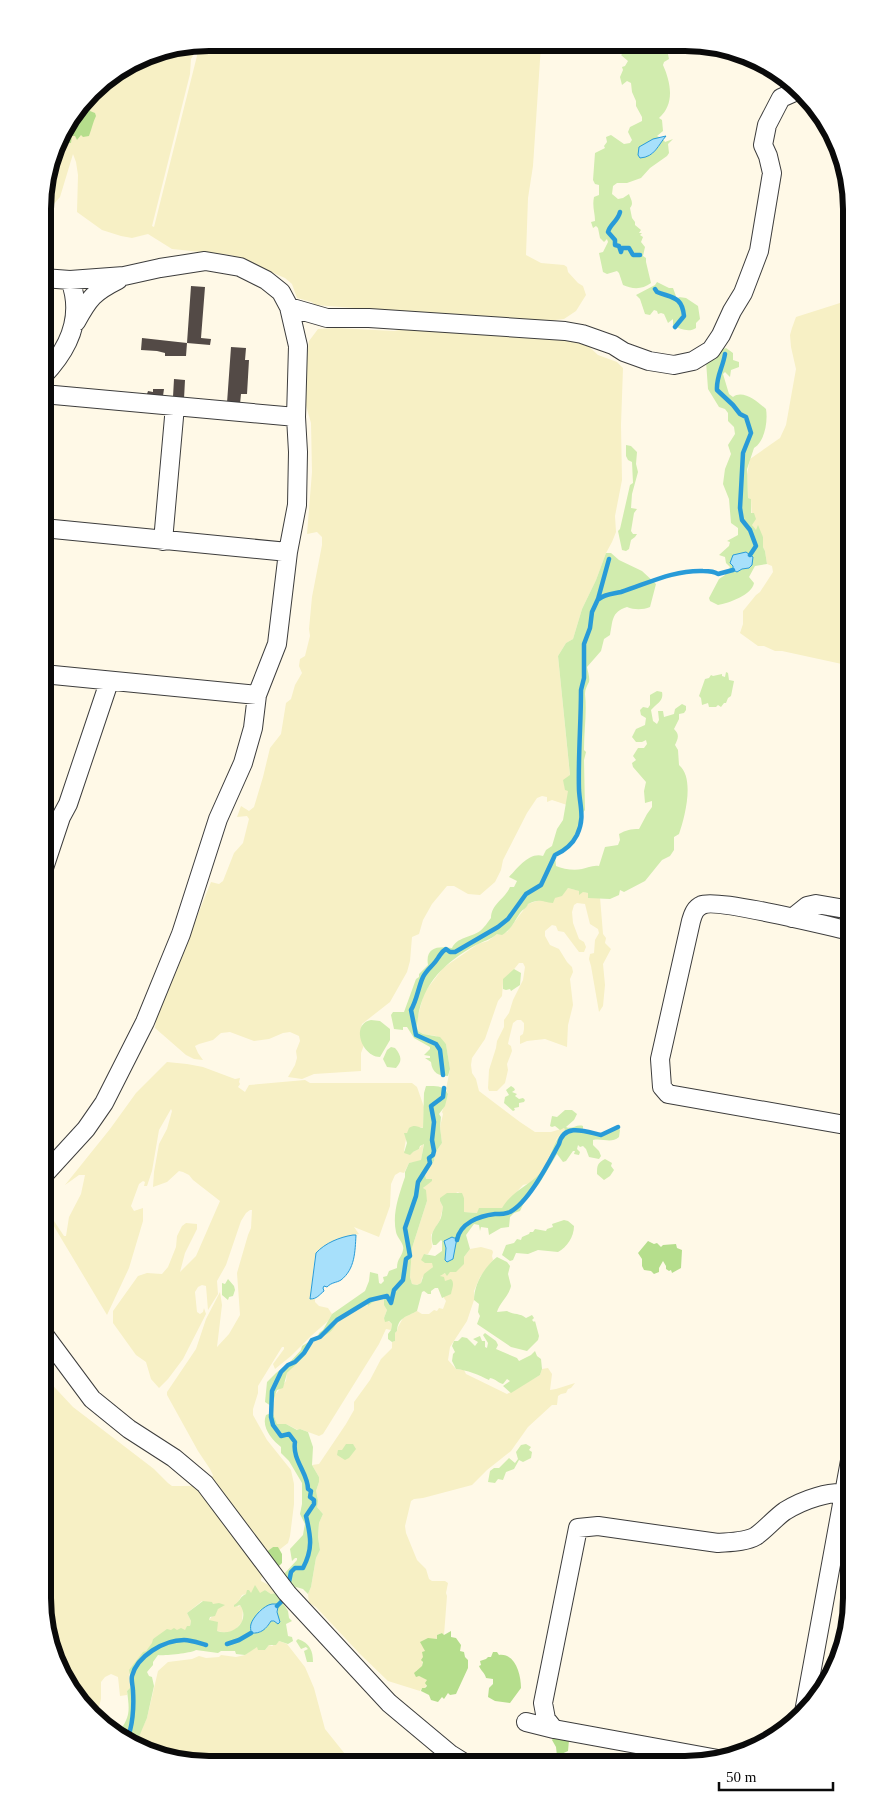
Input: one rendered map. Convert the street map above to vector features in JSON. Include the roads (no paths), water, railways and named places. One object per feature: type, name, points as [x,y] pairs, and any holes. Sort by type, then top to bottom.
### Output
[{"type":"street","points":[[289,307],[327,318],[369,318],[564,331],[582,334],[649,361],[674,365],[693,361],[711,350],[721,335],[743,293],[760,251],[772,173],[763,145],[764,136],[773,110],[781,98],[791,93]]},
{"type":"street","points":[[51,1167],[86,1129],[104,1104],[145,1022],[182,934],[218,819],[244,763],[254,728],[257,695],[277,644],[288,552],[297,505],[298,452],[296,417],[298,346],[289,307],[281,292],[266,280],[240,267],[205,261],[124,276],[70,280],[52,279]]},
{"type":"street","points":[[52,365],[64,351],[73,327],[88,301],[99,289],[124,276]]},
{"type":"street","points":[[70,280],[74,292],[75,306],[73,327]]},
{"type":"street","points":[[52,395],[296,417]]},
{"type":"street","points":[[163,541],[175,406]]},
{"type":"street","points":[[52,529],[288,552]]},
{"type":"street","points":[[52,675],[257,695]]},
{"type":"street","points":[[52,845],[61,816],[68,804],[110,682]]},
{"type":"street","points":[[842,929],[716,903],[702,904],[694,911],[660,1059],[662,1087],[668,1094],[842,1124]]},
{"type":"street","points":[[792,918],[808,906],[816,904],[843,909]]},
{"type":"street","points":[[51,1344],[92,1398],[129,1429],[174,1458],[205,1484],[287,1593],[389,1704],[453,1756]]},
{"type":"street","points":[[554,1729],[546,1719],[543,1704],[578,1528],[598,1526],[718,1543],[729,1542],[754,1537],[784,1512],[801,1502],[842,1494]]},
{"type":"street","points":[[807,1697],[842,1518]]},
{"type":"street","points":[[526,1722],[554,1729],[696,1755]]},
{"type":"water","points":[[666,136],[653,153],[640,158],[638,155],[639,147],[653,139]]},
{"type":"water","points":[[746,552],[753,557],[752,565],[737,572],[733,570],[733,566],[730,563],[733,555]]},
{"type":"water","points":[[356,1235],[353,1260],[346,1276],[327,1287],[324,1286],[324,1291],[316,1298],[310,1299],[316,1253],[333,1241]]},
{"type":"water","points":[[452,1237],[457,1238],[453,1259],[447,1262],[445,1260],[446,1248],[444,1241]]},
{"type":"water","points":[[272,1604],[277,1604],[280,1622],[278,1624],[271,1621],[258,1633],[251,1633],[251,1625],[254,1618],[262,1609]]},
{"type":"waterway","points":[[620,212],[608,232],[615,240],[615,245],[619,246],[621,252],[622,248],[629,248],[633,255],[640,255]]},
{"type":"waterway","points":[[655,289],[657,292],[679,301],[684,316],[675,327]]},
{"type":"waterway","points":[[725,354],[717,390],[740,414],[746,417],[751,433],[743,453],[740,508],[742,520],[750,530],[756,546],[750,555]]},
{"type":"waterway","points":[[443,1075],[440,1050],[436,1044],[416,1035],[411,1010],[423,977],[444,950],[455,952],[498,927],[508,919],[526,894],[541,885],[555,855],[565,850],[575,839],[581,823],[579,753],[581,690],[584,678],[584,644],[609,559]]},
{"type":"waterway","points":[[599,599],[606,595],[681,573],[707,571],[718,574],[733,570]]},
{"type":"waterway","points":[[289,1582],[291,1572],[295,1568],[303,1568],[310,1549],[306,1516],[314,1504],[314,1500],[310,1497],[311,1491],[308,1489],[306,1477],[296,1455],[295,1442],[289,1434],[281,1436],[273,1425],[271,1417],[272,1391],[281,1372],[304,1353],[312,1340],[320,1337],[337,1320],[370,1300],[387,1296],[391,1303],[394,1290],[403,1280],[406,1259],[410,1256],[405,1228],[416,1196],[418,1182],[430,1163],[429,1158],[433,1155],[434,1151],[432,1140],[434,1122],[431,1106],[443,1097],[444,1088]]},
{"type":"waterway","points":[[457,1240],[462,1229],[471,1221],[489,1215],[508,1213],[517,1207],[538,1181],[566,1133],[577,1130],[601,1135],[618,1127]]},
{"type":"waterway","points":[[277,1606],[282,1601]]},
{"type":"waterway","points":[[227,1644],[251,1633]]},
{"type":"waterway","points":[[129,1734],[133,1717],[132,1676],[139,1662],[152,1650],[168,1643],[189,1640],[206,1645]]}]
